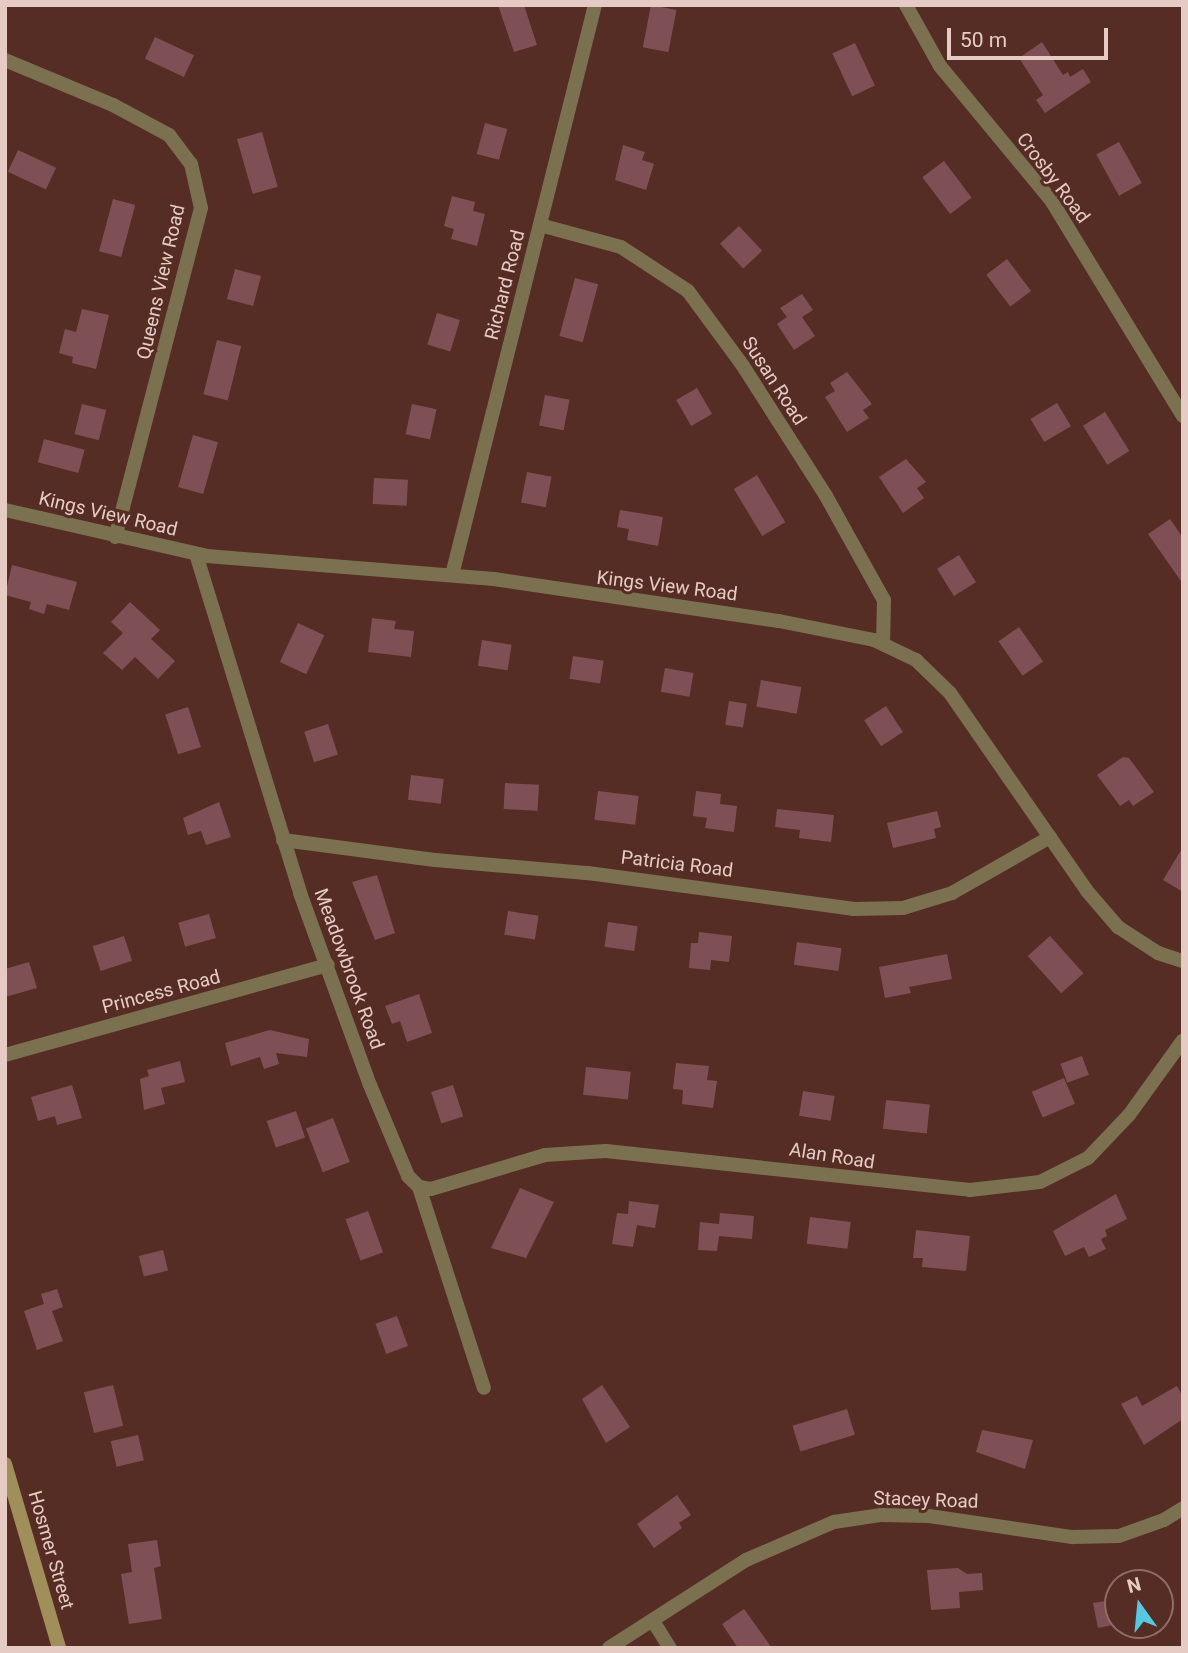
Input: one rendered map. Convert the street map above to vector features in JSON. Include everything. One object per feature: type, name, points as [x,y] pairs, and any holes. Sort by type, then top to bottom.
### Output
[{"type":"street","name":"Richard Road","points":[[452,575],[595,5]]},
{"type":"street","name":"Crosby Road","points":[[906,5],[940,66],[1051,200],[1183,416]]},
{"type":"street","name":"Queens View Road","points":[[5,60],[113,104],[169,135],[191,164],[201,208],[115,537]]},
{"type":"street","name":"Susan Road","points":[[540,225],[621,247],[688,291],[743,366],[812,475],[884,600],[883,644]]},
{"type":"street","name":"Kings View Road","points":[[5,510],[197,554],[302,567],[452,575],[779,621],[883,644],[916,660],[950,694],[1050,837],[1118,927],[1158,953],[1183,961]]},
{"type":"street","name":"Meadowbrook Road","points":[[197,554],[283,840],[370,1085],[408,1176],[419,1187],[484,1388]]},
{"type":"street","name":"Patricia Road","points":[[283,840],[435,860],[588,873],[853,909],[903,908],[952,893],[1050,837]]},
{"type":"street","name":"Princess Road","points":[[5,1055],[328,965]]},
{"type":"street","name":"Alan Road","points":[[419,1187],[431,1189],[545,1154],[606,1151],[970,1190],[1040,1182],[1088,1158],[1129,1115],[1183,1040]]},
{"type":"street","name":"Hosmer Street","points":[[5,1465],[59,1648]]},
{"type":"street","name":"Stacey Road","points":[[609,1648],[746,1560],[834,1522],[881,1515],[929,1516],[1072,1537],[1119,1536],[1164,1520],[1183,1507]]},
{"type":"street","points":[[653,1621],[670,1648]]},
{"type":"building","points":[[498,5],[524,5],[537,45],[514,52]]},
{"type":"building","points":[[651,5],[677,10],[668,52],[643,47]]},
{"type":"building","points":[[155,37],[194,55],[184,77],[145,59]]},
{"type":"building","points":[[1042,42],[1063,75],[1068,72],[1070,77],[1083,69],[1091,82],[1045,113],[1036,100],[1043,95],[1019,58]]},
{"type":"building","points":[[855,43],[875,86],[852,96],[832,54]]},
{"type":"building","points":[[485,123],[507,129],[499,160],[477,154]]},
{"type":"building","points":[[262,132],[278,187],[253,194],[237,139]]},
{"type":"building","points":[[1119,142],[1142,183],[1119,196],[1096,155]]},
{"type":"building","points":[[623,145],[645,152],[642,160],[654,164],[646,190],[615,180]]},
{"type":"building","points":[[18,150],[56,168],[46,190],[8,172]]},
{"type":"building","points":[[944,161],[972,198],[950,214],[922,177]]},
{"type":"building","points":[[452,196],[475,202],[473,211],[485,214],[477,246],[451,239],[454,229],[444,226]]},
{"type":"building","points":[[113,199],[135,205],[121,257],[99,251]]},
{"type":"building","points":[[739,226],[762,251],[743,269],[720,244]]},
{"type":"building","points":[[1007,259],[1031,291],[1010,307],[986,275]]},
{"type":"building","points":[[235,269],[261,276],[253,306],[227,299]]},
{"type":"building","points":[[575,278],[598,284],[583,342],[559,336]]},
{"type":"building","points":[[802,294],[813,310],[802,317],[815,336],[794,350],[777,324],[787,317],[780,308]]},
{"type":"building","points":[[82,309],[109,315],[96,369],[72,363],[73,357],[59,353],[65,329],[76,332]]},
{"type":"building","points":[[437,313],[460,320],[450,352],[427,345]]},
{"type":"building","points":[[217,340],[241,346],[228,400],[203,394]]},
{"type":"building","points":[[847,372],[872,404],[863,410],[869,418],[847,432],[825,397],[835,391],[830,383]]},
{"type":"building","points":[[697,388],[712,414],[691,426],[676,400]]},
{"type":"building","points":[[545,395],[570,400],[564,430],[539,425]]},
{"type":"building","points":[[1057,403],[1071,426],[1044,442],[1030,419]]},
{"type":"building","points":[[82,404],[106,410],[99,440],[75,434]]},
{"type":"building","points":[[412,404],[436,409],[430,440],[406,434]]},
{"type":"building","points":[[1105,412],[1129,451],[1107,465],[1083,426]]},
{"type":"building","points":[[193,435],[218,442],[203,494],[178,487]]},
{"type":"building","points":[[44,439],[85,450],[78,473],[38,462]]},
{"type":"building","points":[[906,459],[926,482],[917,488],[924,498],[903,513],[879,477]]},
{"type":"building","points":[[527,472],[552,477],[546,507],[521,502]]},
{"type":"building","points":[[757,475],[785,522],[762,536],[734,489]]},
{"type":"building","points":[[374,478],[408,480],[407,506],[373,504]]},
{"type":"building","points":[[620,510],[663,517],[658,546],[627,540],[629,529],[617,527]]},
{"type":"building","points":[[1170,519],[1183,538],[1183,584],[1148,534]]},
{"type":"building","points":[[959,555],[976,582],[954,596],[937,569]]},
{"type":"building","points":[[12,565],[77,582],[69,610],[47,604],[44,614],[29,609],[31,602],[5,595]]},
{"type":"building","points":[[130,602],[160,630],[151,639],[175,661],[158,679],[135,657],[122,670],[103,653],[123,633],[111,622]]},
{"type":"building","points":[[372,618],[396,621],[394,629],[414,631],[411,657],[368,652]]},
{"type":"building","points":[[298,623],[324,635],[306,674],[280,662]]},
{"type":"building","points":[[1019,627],[1043,661],[1023,676],[999,641]]},
{"type":"building","points":[[482,640],[512,645],[508,670],[478,666]]},
{"type":"building","points":[[573,656],[604,661],[600,684],[569,679]]},
{"type":"building","points":[[665,668],[694,673],[689,697],[661,692]]},
{"type":"building","points":[[761,680],[801,687],[797,714],[756,707]]},
{"type":"building","points":[[729,701],[747,704],[743,728],[725,725]]},
{"type":"building","points":[[886,706],[903,732],[881,746],[864,720]]},
{"type":"building","points":[[188,707],[201,747],[178,754],[165,714]]},
{"type":"building","points":[[328,724],[338,754],[314,762],[304,732]]},
{"type":"building","points":[[1123,757],[1129,758],[1154,792],[1133,806],[1129,800],[1120,806],[1097,775]]},
{"type":"building","points":[[411,775],[444,779],[441,804],[408,800]]},
{"type":"building","points":[[505,783],[539,785],[538,811],[504,809]]},
{"type":"building","points":[[598,791],[639,796],[635,825],[594,820]]},
{"type":"building","points":[[696,791],[721,794],[720,804],[737,806],[734,832],[705,828],[707,818],[693,816]]},
{"type":"building","points":[[219,802],[231,837],[206,845],[201,831],[188,835],[183,818]]},
{"type":"building","points":[[777,809],[834,815],[831,842],[799,838],[800,830],[775,827]]},
{"type":"building","points":[[937,811],[941,827],[934,829],[936,838],[893,848],[887,823]]},
{"type":"building","points":[[1183,847],[1183,892],[1163,880]]},
{"type":"building","points":[[377,875],[395,933],[375,940],[352,882]]},
{"type":"building","points":[[508,911],[539,916],[535,940],[504,935]]},
{"type":"building","points":[[209,914],[216,938],[185,947],[178,923]]},
{"type":"building","points":[[608,922],[638,926],[634,951],[605,947]]},
{"type":"building","points":[[699,932],[732,936],[729,962],[711,960],[710,970],[689,968],[691,943],[698,943]]},
{"type":"building","points":[[124,936],[132,961],[101,971],[93,946]]},
{"type":"building","points":[[1050,936],[1083,973],[1061,993],[1028,956]]},
{"type":"building","points":[[797,942],[842,948],[838,971],[794,965]]},
{"type":"building","points":[[947,954],[952,979],[909,987],[911,993],[885,998],[879,967]]},
{"type":"building","points":[[29,962],[37,988],[5,997],[5,969]]},
{"type":"building","points":[[419,994],[432,1033],[407,1042],[400,1021],[392,1024],[385,1006]]},
{"type":"building","points":[[270,1030],[309,1039],[307,1057],[276,1053],[279,1064],[264,1069],[260,1057],[231,1066],[225,1043]]},
{"type":"building","points":[[1082,1056],[1089,1075],[1067,1083],[1060,1064]]},
{"type":"building","points":[[180,1061],[185,1082],[161,1088],[165,1104],[144,1110],[140,1079],[149,1076],[147,1070]]},
{"type":"building","points":[[676,1063],[709,1066],[707,1080],[717,1081],[713,1108],[682,1104],[683,1090],[673,1089]]},
{"type":"building","points":[[586,1067],[631,1072],[628,1100],[583,1095]]},
{"type":"building","points":[[1064,1078],[1075,1104],[1043,1117],[1032,1092]]},
{"type":"building","points":[[72,1085],[82,1118],[57,1125],[55,1116],[38,1121],[31,1097]]},
{"type":"building","points":[[453,1085],[463,1116],[441,1123],[431,1092]]},
{"type":"building","points":[[803,1091],[835,1096],[831,1121],[799,1116]]},
{"type":"building","points":[[886,1100],[930,1105],[927,1133],[883,1129]]},
{"type":"building","points":[[296,1111],[305,1137],[276,1148],[267,1121]]},
{"type":"building","points":[[333,1118],[350,1162],[323,1172],[306,1128]]},
{"type":"building","points":[[520,1188],[554,1202],[526,1258],[491,1248]]},
{"type":"building","points":[[1116,1194],[1127,1219],[1105,1230],[1107,1236],[1101,1239],[1106,1249],[1089,1257],[1084,1247],[1065,1256],[1053,1231]]},
{"type":"building","points":[[629,1201],[659,1205],[655,1228],[637,1225],[633,1247],[612,1244],[617,1213],[628,1214]]},
{"type":"building","points":[[368,1211],[383,1252],[360,1261],[345,1219]]},
{"type":"building","points":[[720,1213],[754,1216],[752,1239],[719,1236],[717,1251],[698,1250],[700,1222],[719,1224]]},
{"type":"building","points":[[810,1217],[851,1222],[847,1249],[807,1244]]},
{"type":"building","points":[[916,1230],[970,1236],[966,1271],[922,1267],[923,1258],[913,1258]]},
{"type":"building","points":[[163,1250],[168,1270],[144,1276],[139,1256]]},
{"type":"building","points":[[57,1289],[63,1307],[52,1311],[63,1341],[37,1350],[24,1311],[44,1304],[41,1294]]},
{"type":"building","points":[[397,1316],[408,1346],[386,1354],[375,1324]]},
{"type":"building","points":[[113,1385],[123,1426],[94,1433],[84,1392]]},
{"type":"building","points":[[602,1385],[630,1427],[606,1443],[582,1399]]},
{"type":"building","points":[[1177,1386],[1183,1397],[1183,1419],[1144,1445],[1121,1404],[1137,1396],[1142,1406]]},
{"type":"building","points":[[847,1409],[855,1435],[800,1451],[792,1426]]},
{"type":"building","points":[[982,1430],[1033,1440],[1025,1469],[976,1452]]},
{"type":"building","points":[[138,1435],[144,1460],[117,1467],[111,1441]]},
{"type":"building","points":[[677,1495],[691,1515],[679,1523],[682,1528],[654,1548],[637,1524]]},
{"type":"building","points":[[157,1540],[161,1566],[154,1568],[162,1619],[129,1624],[121,1574],[132,1572],[128,1544]]},
{"type":"building","points":[[958,1568],[967,1574],[982,1573],[983,1590],[959,1592],[960,1608],[931,1610],[927,1570]]},
{"type":"building","points":[[1104,1601],[1104,1627],[1098,1628],[1093,1603]]},
{"type":"building","points":[[744,1609],[772,1648],[738,1648],[722,1624]]}]
